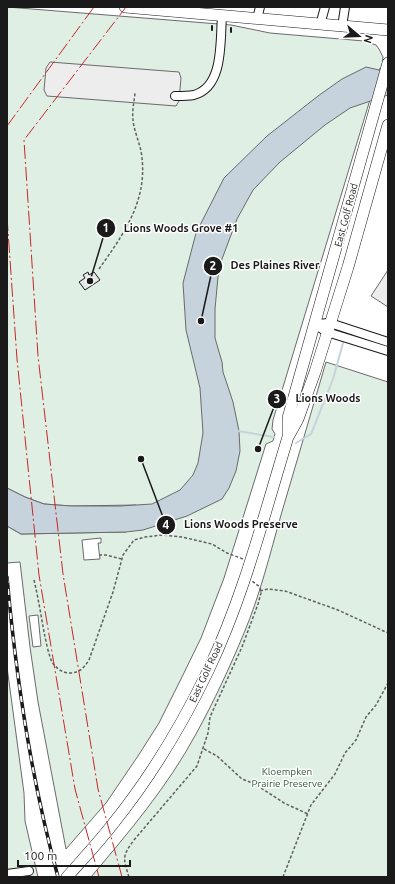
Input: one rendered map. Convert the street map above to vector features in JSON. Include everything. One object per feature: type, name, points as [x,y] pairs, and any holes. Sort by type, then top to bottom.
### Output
[{"type":"main road","points":[[125,7],[207,11],[222,16],[388,30]]},
{"type":"main road","name":"East Golf Road","points":[[288,436],[288,418],[388,65]]},
{"type":"main road","name":"East Golf Road","points":[[67,877],[112,824],[161,757],[181,723],[208,671],[229,623],[246,576],[288,436],[298,419],[348,267],[387,128]]},
{"type":"street","points":[[257,19],[260,7]]},
{"type":"street","points":[[320,25],[325,7]]},
{"type":"street","points":[[342,27],[345,7]]},
{"type":"street","points":[[175,96],[194,95],[206,89],[214,79],[218,70],[222,16]]},
{"type":"street","points":[[314,324],[388,342]]},
{"type":"street","points":[[328,328],[388,351]]},
{"type":"street","points":[[7,874],[29,871]]},
{"type":"path","points":[[99,269],[129,223],[137,205],[141,190],[143,173],[142,157],[140,143],[133,121],[134,93]]},
{"type":"path","points":[[34,580],[46,642],[52,661],[57,669],[61,671],[76,673],[84,668],[89,660],[113,592],[123,555],[134,540],[145,536],[162,535],[182,537],[212,544],[227,553],[250,561]]},
{"type":"path","points":[[99,556],[106,555],[122,559]]},
{"type":"path","points":[[129,877],[125,863],[125,853],[134,840],[197,766],[204,749],[210,717],[242,646],[258,604],[260,588],[246,576]]},
{"type":"path","points":[[260,591],[268,589],[285,591],[338,610],[388,633]]},
{"type":"path","points":[[283,877],[311,805],[335,774],[345,754],[356,740],[366,717],[376,705],[388,683]]},
{"type":"path","points":[[204,749],[217,756],[242,779],[254,784],[284,803],[308,814]]},
{"type":"green space","points":[[7,7],[231,25],[270,33],[364,41],[376,45],[383,57],[382,68],[379,69],[273,420],[272,429],[275,434],[273,441],[266,444],[224,578],[201,638],[159,723],[138,756],[106,803],[66,849],[38,702],[20,562],[7,563],[7,526],[21,534],[126,532],[136,505],[71,506],[44,504],[7,488]],"holes":[[[101,538],[101,543],[98,543],[100,559],[84,560],[82,540]],[[38,615],[41,646],[33,647],[29,616]]]},
{"type":"green space","name":"Kloempken Prairie Preserve","points":[[326,362],[388,382],[388,877],[91,877],[134,826],[173,772],[196,734],[239,646],[260,589]]},
{"type":"green space","points":[[7,667],[24,793],[25,821],[38,877],[7,877]]},
{"type":"shaded area","points":[[50,62],[179,72],[181,78],[179,101],[176,106],[47,96],[44,90],[46,68]]},
{"type":"shaded area","points":[[366,67],[379,70],[388,68],[388,95],[350,108],[325,125],[280,162],[253,190],[237,219],[222,259],[218,277],[215,309],[215,338],[222,362],[223,372],[233,402],[239,431],[240,451],[236,471],[229,488],[222,499],[187,516],[143,530],[126,532],[21,534],[7,526],[7,488],[44,504],[71,506],[120,506],[152,504],[180,490],[193,475],[198,463],[203,433],[200,388],[186,330],[183,283],[196,233],[224,178],[267,136],[342,79]]},
{"type":"shaded area","points":[[388,270],[388,307],[371,296]]},
{"type":"building","points":[[88,272],[89,275],[94,272],[100,280],[85,290],[79,282],[85,278],[83,275]]},
{"type":"waterway","points":[[296,443],[311,434],[333,379],[343,343]]},
{"type":"waterway","points":[[238,431],[274,437]]},
{"type":"railway","points":[[7,577],[15,653],[32,766],[48,840],[58,877]]},
{"type":"power","points":[[7,126],[94,7]]},
{"type":"power","points":[[122,877],[98,789],[63,574],[38,356],[24,140],[126,7]]},
{"type":"power","points":[[7,217],[17,359],[39,575],[75,789],[99,877]]},
{"type":"place","name":"Lions Woods Grove #1","points":[[90,281]]},
{"type":"place","name":"Des Plaines River","points":[[201,321]]},
{"type":"place","name":"Lions Woods","points":[[258,449]]},
{"type":"place","name":"Lions Woods Preserve","points":[[141,459]]}]
